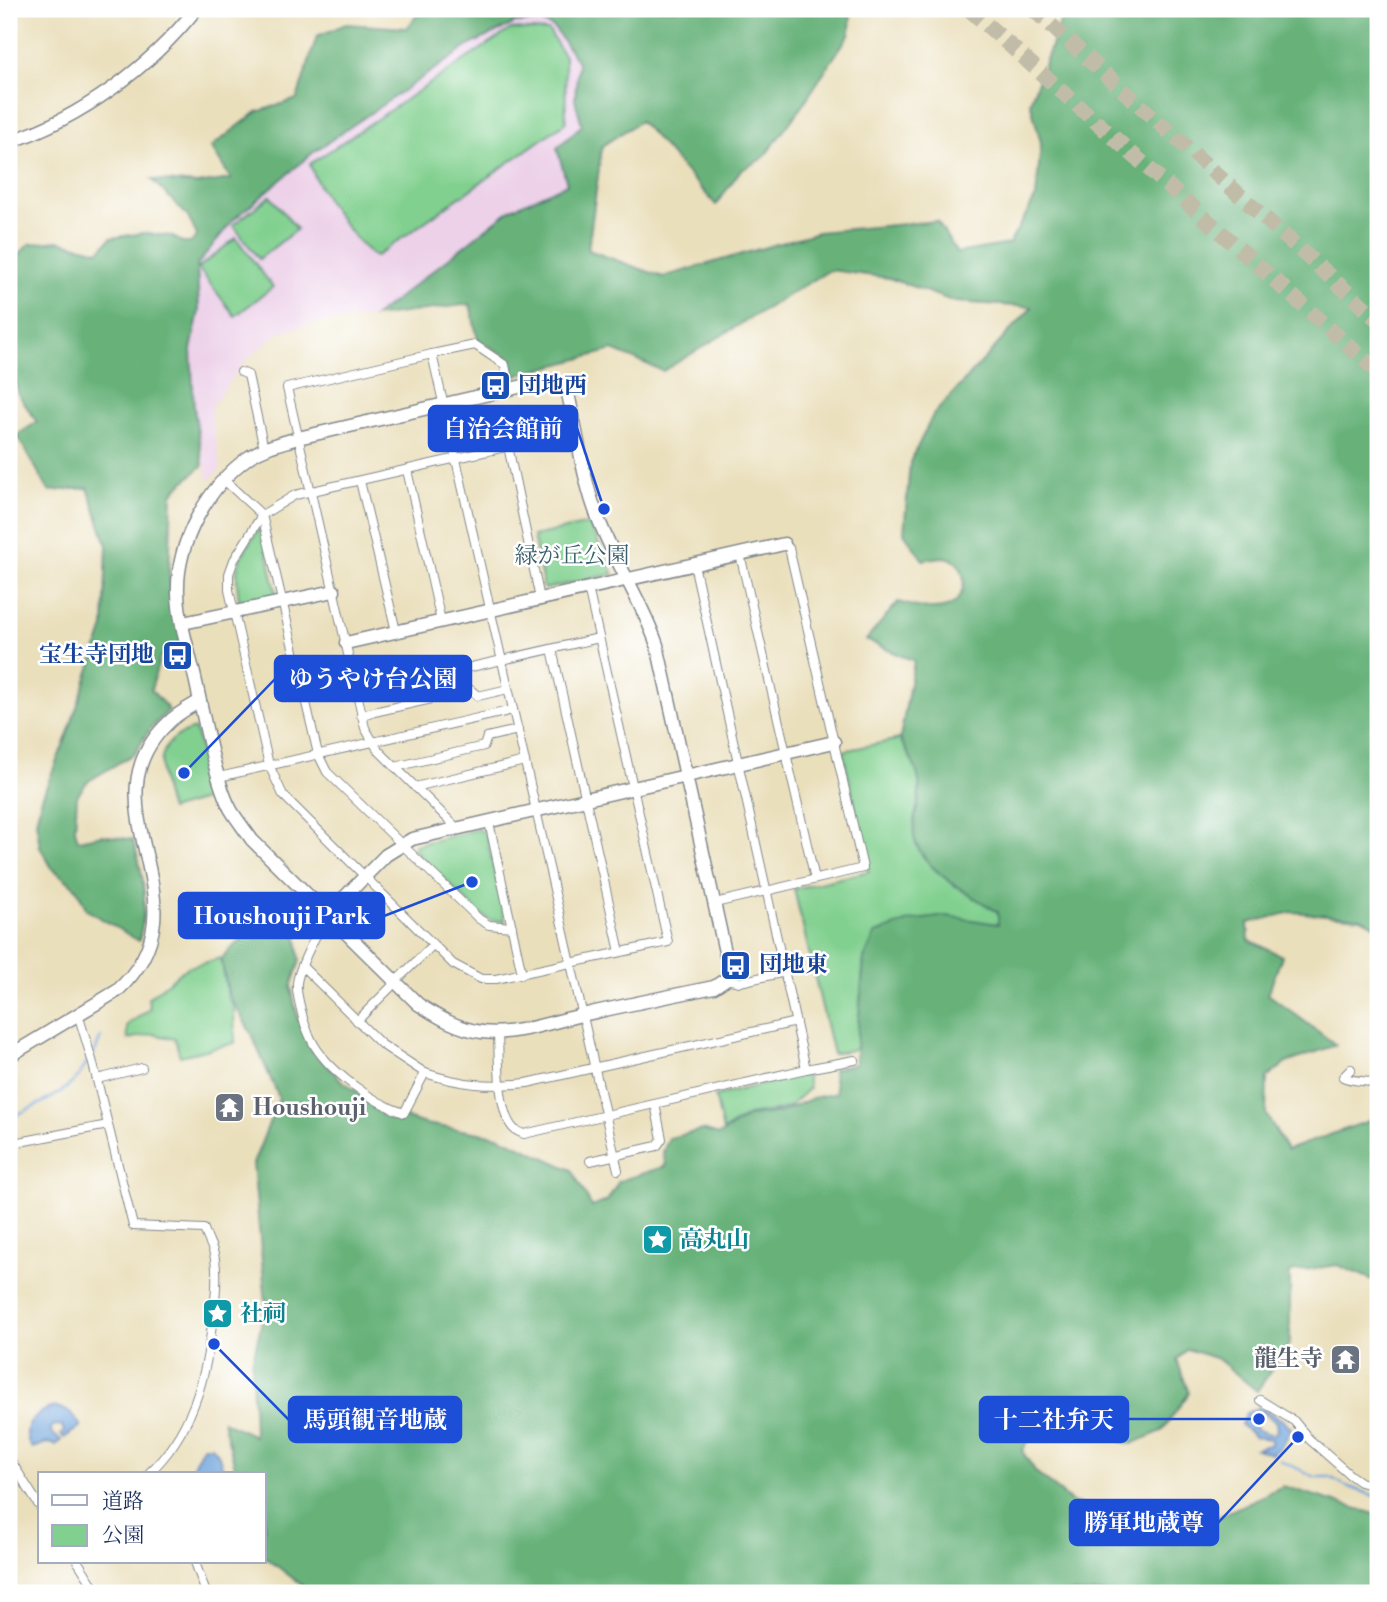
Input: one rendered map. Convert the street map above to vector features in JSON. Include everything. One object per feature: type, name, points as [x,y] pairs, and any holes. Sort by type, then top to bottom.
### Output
[{"type":"street","points":[[9,142],[69,116],[96,100],[153,56],[176,34],[196,9]]},
{"type":"street","points":[[458,829],[372,742],[360,715],[287,388],[475,345],[505,365],[510,389]]},
{"type":"street","points":[[432,354],[618,1170]]},
{"type":"street","points":[[241,372],[248,374],[264,449]]},
{"type":"street","points":[[545,381],[561,386],[568,394],[590,495],[599,521],[657,645],[729,970],[726,979],[714,987],[498,1032],[482,1032],[439,1018],[418,1004],[253,840],[230,808],[219,777],[200,701],[178,596],[178,573],[182,554],[198,519],[224,480],[250,457],[264,449],[298,438],[510,389],[545,381]]},
{"type":"street","points":[[576,431],[310,491],[283,501],[262,514],[234,560],[229,575],[229,590],[270,765],[283,795],[453,964],[481,979],[522,974],[668,942],[588,588]]},
{"type":"street","points":[[508,446],[540,599]]},
{"type":"street","points":[[407,470],[441,621]]},
{"type":"street","points":[[224,480],[262,514],[318,754],[327,772],[479,919],[489,925],[512,927]]},
{"type":"street","points":[[360,481],[396,631]]},
{"type":"street","points":[[346,643],[784,544],[789,548],[863,868],[715,903]]},
{"type":"street","points":[[740,554],[815,879]]},
{"type":"street","points":[[694,564],[806,1069]]},
{"type":"street","points":[[183,622],[334,591]]},
{"type":"street","points":[[357,693],[599,638]]},
{"type":"street","points":[[552,649],[620,952]]},
{"type":"street","points":[[360,715],[471,690],[478,696],[508,689]]},
{"type":"street","points":[[9,1056],[117,991],[131,978],[150,947],[156,908],[136,807],[138,776],[156,735],[170,720],[200,701]]},
{"type":"street","points":[[219,777],[513,710]]},
{"type":"street","points":[[395,767],[484,746],[487,737],[518,730]]},
{"type":"street","points":[[425,1073],[404,1113],[390,1108],[345,1078],[312,1042],[303,1018],[296,985],[316,933],[328,914],[386,855],[412,839],[834,742]]},
{"type":"street","points":[[415,787],[525,761]]},
{"type":"street","points":[[489,822],[522,974]]},
{"type":"street","points":[[400,977],[433,944]]},
{"type":"street","points":[[303,967],[381,1044],[425,1073],[470,1085],[527,1083],[796,1022]]},
{"type":"street","points":[[726,979],[740,982],[785,972]]},
{"type":"street","points":[[357,1021],[390,988]]},
{"type":"street","points":[[78,1014],[133,1226],[204,1229],[215,1257],[215,1303],[205,1378],[175,1443],[150,1472]]},
{"type":"street","points":[[498,1032],[499,1086],[510,1122],[514,1129],[524,1134],[855,1060]]},
{"type":"street","points":[[97,1079],[142,1068]]},
{"type":"street","points":[[1351,1069],[1343,1077],[1378,1084]]},
{"type":"street","points":[[590,1161],[657,1146],[662,1139],[654,1104]]},
{"type":"street","points":[[9,1144],[108,1125]]},
{"type":"street","points":[[1259,1400],[1294,1421],[1309,1439],[1350,1475],[1360,1482],[1378,1487]]},
{"type":"street","points":[[9,1458],[38,1504]]},
{"type":"street","points":[[80,1564],[98,1593]]},
{"type":"street","points":[[195,1564],[206,1593]]},
{"type":"shaded area","points":[[540,21],[554,28],[578,62],[575,100],[582,125],[557,148],[567,184],[511,209],[374,317],[309,324],[277,334],[245,361],[212,406],[211,415],[221,468],[208,481],[194,408],[191,350],[199,311],[197,265],[233,220],[315,151],[470,45],[515,23]]},
{"type":"green space","points":[[422,9],[851,9],[850,33],[800,109],[763,158],[740,171],[716,205],[640,121],[602,146],[588,250],[663,277],[818,232],[937,221],[957,253],[1009,244],[1036,197],[1041,143],[1030,102],[1065,9],[1378,9],[1378,927],[1361,918],[1292,912],[1248,923],[1249,940],[1282,956],[1268,994],[1336,1045],[1286,1063],[1267,1078],[1266,1114],[1287,1150],[1371,1120],[1378,1125],[1378,1282],[1337,1265],[1290,1272],[1290,1343],[1257,1391],[1218,1359],[1187,1349],[1177,1360],[1189,1393],[1162,1431],[1132,1444],[1086,1432],[1030,1437],[1022,1451],[1036,1472],[1072,1502],[1121,1517],[1134,1541],[1210,1521],[1283,1486],[1378,1515],[1378,1593],[312,1593],[266,1558],[266,1472],[236,1472],[223,1421],[254,1436],[252,1363],[266,1304],[253,1164],[279,1098],[251,1033],[229,995],[221,959],[236,944],[259,930],[289,922],[296,929],[300,961],[291,987],[298,1019],[310,1047],[341,1080],[385,1111],[425,1124],[498,1136],[572,1170],[592,1207],[607,1201],[619,1181],[666,1166],[663,1152],[669,1138],[702,1130],[719,1135],[749,1116],[781,1112],[813,1098],[836,1093],[833,1069],[855,1064],[864,959],[875,934],[909,921],[946,916],[998,924],[998,912],[949,881],[926,860],[919,849],[914,828],[920,786],[913,763],[900,739],[914,661],[866,640],[898,602],[922,608],[947,607],[954,603],[963,589],[962,573],[953,560],[945,557],[923,560],[904,533],[910,462],[933,415],[1032,307],[955,302],[889,278],[830,270],[663,371],[613,350],[514,376],[511,359],[478,340],[470,304],[374,317],[511,209],[567,184],[557,148],[582,125],[575,100],[578,62],[554,28],[540,21],[515,23],[470,45],[315,151],[233,220],[197,265],[199,311],[191,350],[194,408],[203,465],[172,494],[169,572],[181,641],[160,657],[151,690],[169,710],[150,729],[135,753],[87,782],[77,796],[75,829],[78,840],[102,835],[133,840],[144,890],[144,914],[139,941],[87,910],[76,888],[52,868],[40,847],[36,821],[41,800],[67,736],[104,627],[107,545],[88,488],[49,491],[17,435],[37,422],[18,394],[9,362],[9,255],[17,257],[29,244],[59,241],[99,251],[111,238],[143,233],[171,236],[184,243],[191,243],[197,235],[187,215],[152,180],[197,184],[231,179],[211,147],[257,112],[297,99],[317,36],[346,24],[407,28]]},
{"type":"green space","points":[[511,29],[549,31],[565,57],[566,122],[375,257],[336,214],[310,164]]},
{"type":"green space","points":[[270,196],[297,229],[259,259],[233,225]]},
{"type":"green space","points":[[236,238],[273,287],[235,316],[198,268]]},
{"type":"green space","name":"緑が丘公園","points":[[589,524],[614,574],[544,589],[533,536]]},
{"type":"green space","points":[[258,530],[263,532],[276,593],[273,598],[245,603],[239,599],[237,569],[242,555]]},
{"type":"green space","points":[[195,729],[214,797],[170,810],[161,772],[164,750],[181,734]]},
{"type":"green space","points":[[900,739],[920,774],[914,820],[954,885],[998,912],[998,925],[946,916],[864,959],[856,1049],[833,1054],[794,889],[869,871],[843,751]]},
{"type":"green space","points":[[478,829],[486,834],[505,921],[490,920],[480,914],[414,850],[415,845]]},
{"type":"green space","points":[[221,958],[228,998],[234,1008],[235,1043],[180,1056],[175,1039],[153,1034],[128,1039],[127,1025],[150,1009],[148,998],[186,968]]},
{"type":"green space","points":[[806,1074],[809,1088],[790,1106],[748,1115],[723,1131],[715,1096]]},
{"type":"water","points":[[57,1407],[70,1412],[81,1426],[64,1438],[61,1435],[64,1431],[62,1426],[53,1425],[50,1432],[61,1440],[56,1445],[47,1443],[32,1448],[27,1434],[31,1421],[42,1412]]},
{"type":"water","points":[[1259,1407],[1281,1419],[1292,1429],[1281,1447],[1272,1454],[1256,1449],[1271,1444],[1271,1439],[1255,1437],[1241,1425],[1246,1413]],"holes":[[[1254,1412],[1264,1413],[1276,1422],[1277,1430],[1273,1435],[1257,1430],[1250,1422]]]},
{"type":"water","points":[[203,1446],[212,1446],[223,1469],[218,1472],[190,1472]]},
{"type":"waterway","points":[[93,1056],[101,1037]]},
{"type":"waterway","points":[[9,1119],[64,1089],[82,1072],[88,1060]]},
{"type":"waterway","points":[[1280,1460],[1315,1477],[1330,1477],[1346,1486],[1378,1497]]},
{"type":"tunnel","points":[[969,9],[1378,372]]},
{"type":"tunnel","points":[[1033,9],[1378,320]]},
{"type":"place","name":"団地西","points":[[495,386]]},
{"type":"place","name":"自治会館前","points":[[604,509]]},
{"type":"place","name":"宝生寺団地","points":[[177,655]]},
{"type":"place","name":"ゆうやけ台公園","points":[[184,773]]},
{"type":"place","name":"Houshouji Park","points":[[472,882]]},
{"type":"place","name":"団地東","points":[[736,965]]},
{"type":"place","name":"Houshouji","points":[[230,1108]]},
{"type":"place","name":"高丸山","points":[[657,1240]]},
{"type":"place","name":"社祠","points":[[217,1314]]},
{"type":"place","name":"馬頭観音地蔵","points":[[214,1344]]},
{"type":"place","name":"龍生寺","points":[[1346,1359]]},
{"type":"place","name":"十二社弁天","points":[[1259,1419]]},
{"type":"place","name":"勝軍地蔵尊","points":[[1298,1437]]}]
